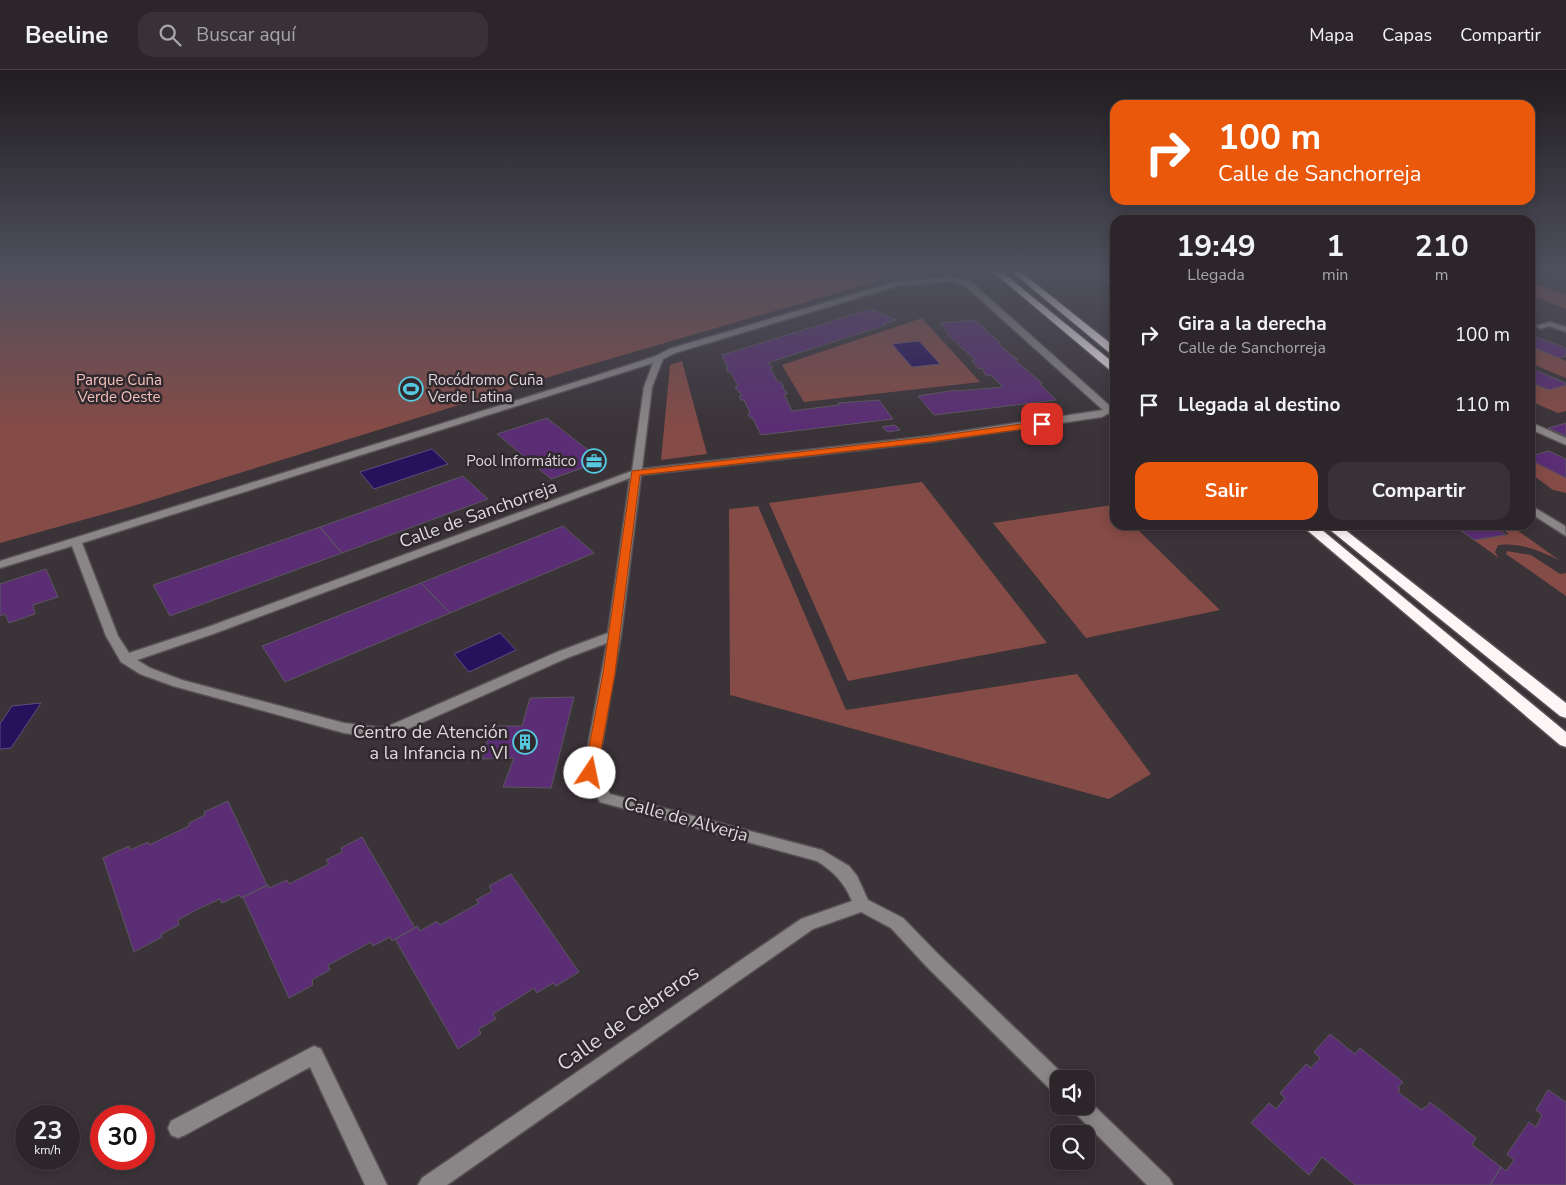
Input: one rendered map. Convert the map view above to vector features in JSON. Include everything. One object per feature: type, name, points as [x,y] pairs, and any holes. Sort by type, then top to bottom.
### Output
[{"type":"highway","points":[[1060,324],[1110,365]]},
{"type":"highway","points":[[1080,324],[1110,348]]},
{"type":"highway","points":[[1314,530],[1566,741]]},
{"type":"highway","points":[[1337,530],[1566,712]]},
{"type":"street","name":"Calle de Sanchorreja","points":[[659,358],[672,351],[762,324]]},
{"type":"street","name":"Calle de Sanchorreja","points":[[126,659],[209,631],[635,473],[930,440],[1061,421],[1102,414],[1108,411],[1013,324]]},
{"type":"street","points":[[1550,324],[1566,330]]},
{"type":"street","points":[[1550,324],[1540,326],[1566,337]]},
{"type":"street","name":"Calle de Alverja","points":[[659,358],[648,387],[639,458],[635,473],[615,635],[590,773],[605,798],[822,856],[847,872],[862,905]]},
{"type":"street","points":[[0,565],[659,358]]},
{"type":"street","points":[[1535,427],[1566,442]]},
{"type":"street","points":[[1535,511],[1566,533]]},
{"type":"street","points":[[76,542],[112,636],[126,659],[145,671],[178,683],[344,728],[385,733],[562,655],[615,635]]},
{"type":"street","points":[[862,905],[897,923],[932,960],[1050,1075]]},
{"type":"street","name":"Calle de Cebreros","points":[[429,1185],[807,924],[862,905]]},
{"type":"street","points":[[178,1128],[314,1055],[376,1185]]},
{"type":"street","points":[[1091,1115],[1162,1185]]},
{"type":"green space","name":"Parque Cuña Verde Oeste","points":[[0,324],[730,324],[572,370],[133,506],[0,543]]},
{"type":"green space","points":[[904,324],[927,324],[980,382],[804,402],[782,365]]},
{"type":"green space","points":[[1535,348],[1566,361],[1566,378],[1535,365]]},
{"type":"green space","points":[[682,361],[707,454],[661,460],[670,365]]},
{"type":"green space","points":[[1535,384],[1549,390],[1566,385],[1566,411],[1558,413],[1535,403]]},
{"type":"green space","points":[[1535,462],[1566,478],[1566,493],[1553,490],[1535,477]]},
{"type":"green space","points":[[922,482],[1047,643],[848,681],[769,503]]},
{"type":"green space","points":[[1110,505],[1110,530],[1138,530],[1220,610],[1086,638],[993,523]]},
{"type":"green space","points":[[758,506],[846,710],[1077,674],[1151,774],[1109,799],[730,695],[729,509]]},
{"type":"green space","points":[[1504,530],[1517,530],[1559,560],[1529,548],[1506,544],[1498,545],[1495,552],[1499,558],[1474,540],[1509,534]]},
{"type":"green space","points":[[1507,551],[1531,555],[1560,574],[1566,573],[1566,596],[1506,554]]},
{"type":"shaded area","points":[[919,341],[940,364],[912,367],[892,344]]},
{"type":"shaded area","points":[[432,449],[448,464],[374,489],[360,472]]},
{"type":"shaded area","points":[[500,633],[516,650],[469,672],[454,654]]},
{"type":"shaded area","points":[[41,703],[11,748],[0,749],[0,724],[12,706]]},
{"type":"building","points":[[822,324],[884,324],[886,325],[767,363],[773,368],[770,368],[788,394],[784,394],[792,411],[839,405],[838,403],[879,400],[893,419],[761,435],[752,417],[750,418],[748,414],[750,413],[744,400],[741,400],[739,396],[742,396],[735,387],[738,386],[730,371],[728,372],[722,355]]},
{"type":"building","points":[[941,324],[979,324],[1000,342],[998,343],[1012,356],[1018,359],[1015,360],[1042,383],[1040,384],[1056,400],[934,415],[918,396],[956,390],[1003,387],[991,375],[986,376],[982,368],[979,369],[972,361],[975,360],[947,334],[949,333]]},
{"type":"building","points":[[1535,337],[1566,348],[1566,356],[1559,358],[1535,348]]},
{"type":"building","points":[[1535,370],[1566,383],[1566,385],[1549,390],[1535,384]]},
{"type":"building","points":[[547,418],[602,461],[551,479],[497,434]]},
{"type":"building","points":[[1566,423],[1566,436],[1548,428]]},
{"type":"building","points":[[895,425],[900,430],[888,432],[882,427]]},
{"type":"building","points":[[1549,451],[1566,459],[1566,478],[1535,462],[1535,455]]},
{"type":"building","points":[[463,476],[488,499],[342,553],[320,527]]},
{"type":"building","points":[[563,526],[594,553],[450,613],[421,583]]},
{"type":"building","points":[[320,527],[342,553],[170,616],[153,585]]},
{"type":"building","points":[[1460,530],[1499,530],[1506,535],[1474,540]]},
{"type":"building","points":[[46,569],[58,597],[33,605],[35,614],[9,623],[5,614],[0,616],[0,584]]},
{"type":"building","points":[[421,583],[450,613],[285,682],[262,646]]},
{"type":"building","name":"Centro de Atención a la Infancia nº VI","points":[[574,697],[551,788],[503,787],[514,758],[482,759],[492,726],[522,726],[530,698]]},
{"type":"building","points":[[228,801],[267,885],[241,898],[239,895],[222,903],[220,899],[198,909],[178,920],[179,925],[161,934],[162,937],[134,952],[103,858],[129,846],[130,850],[148,842],[149,845],[189,826],[189,823],[205,815],[204,812]]},
{"type":"building","points":[[362,837],[415,928],[392,941],[390,937],[373,946],[371,942],[328,965],[330,970],[312,980],[313,985],[289,998],[243,897],[268,885],[269,888],[287,880],[289,884],[329,864],[326,860],[342,852],[341,848]]},
{"type":"building","points":[[511,874],[579,972],[556,986],[553,983],[537,993],[534,988],[493,1014],[496,1019],[479,1029],[481,1034],[458,1049],[395,939],[418,926],[420,931],[437,921],[440,925],[479,903],[476,900],[492,891],[489,886]]},
{"type":"building","points":[[1330,1034],[1355,1054],[1360,1048],[1403,1082],[1398,1087],[1400,1089],[1398,1092],[1422,1110],[1430,1102],[1476,1138],[1472,1145],[1501,1167],[1490,1185],[1355,1185],[1322,1157],[1309,1175],[1251,1123],[1269,1103],[1276,1109],[1285,1098],[1280,1093],[1306,1064],[1311,1068],[1320,1058],[1314,1052]]},
{"type":"building","points":[[1548,1090],[1566,1102],[1566,1185],[1490,1185],[1501,1167],[1506,1171],[1514,1160],[1507,1154],[1529,1122],[1536,1127],[1542,1115],[1536,1110]]},
{"type":"place","name":"Rocódromo Cuña Verde Latina","points":[[411,389]]},
{"type":"place","name":"Pool Informático","points":[[594,461]]},
{"type":"place","name":"Centro de Atención a la Infancia nº VI","points":[[525,742]]},
{"type":"route","points":[[590,773],[615,635],[635,473],[930,440],[1042,424]]}]
